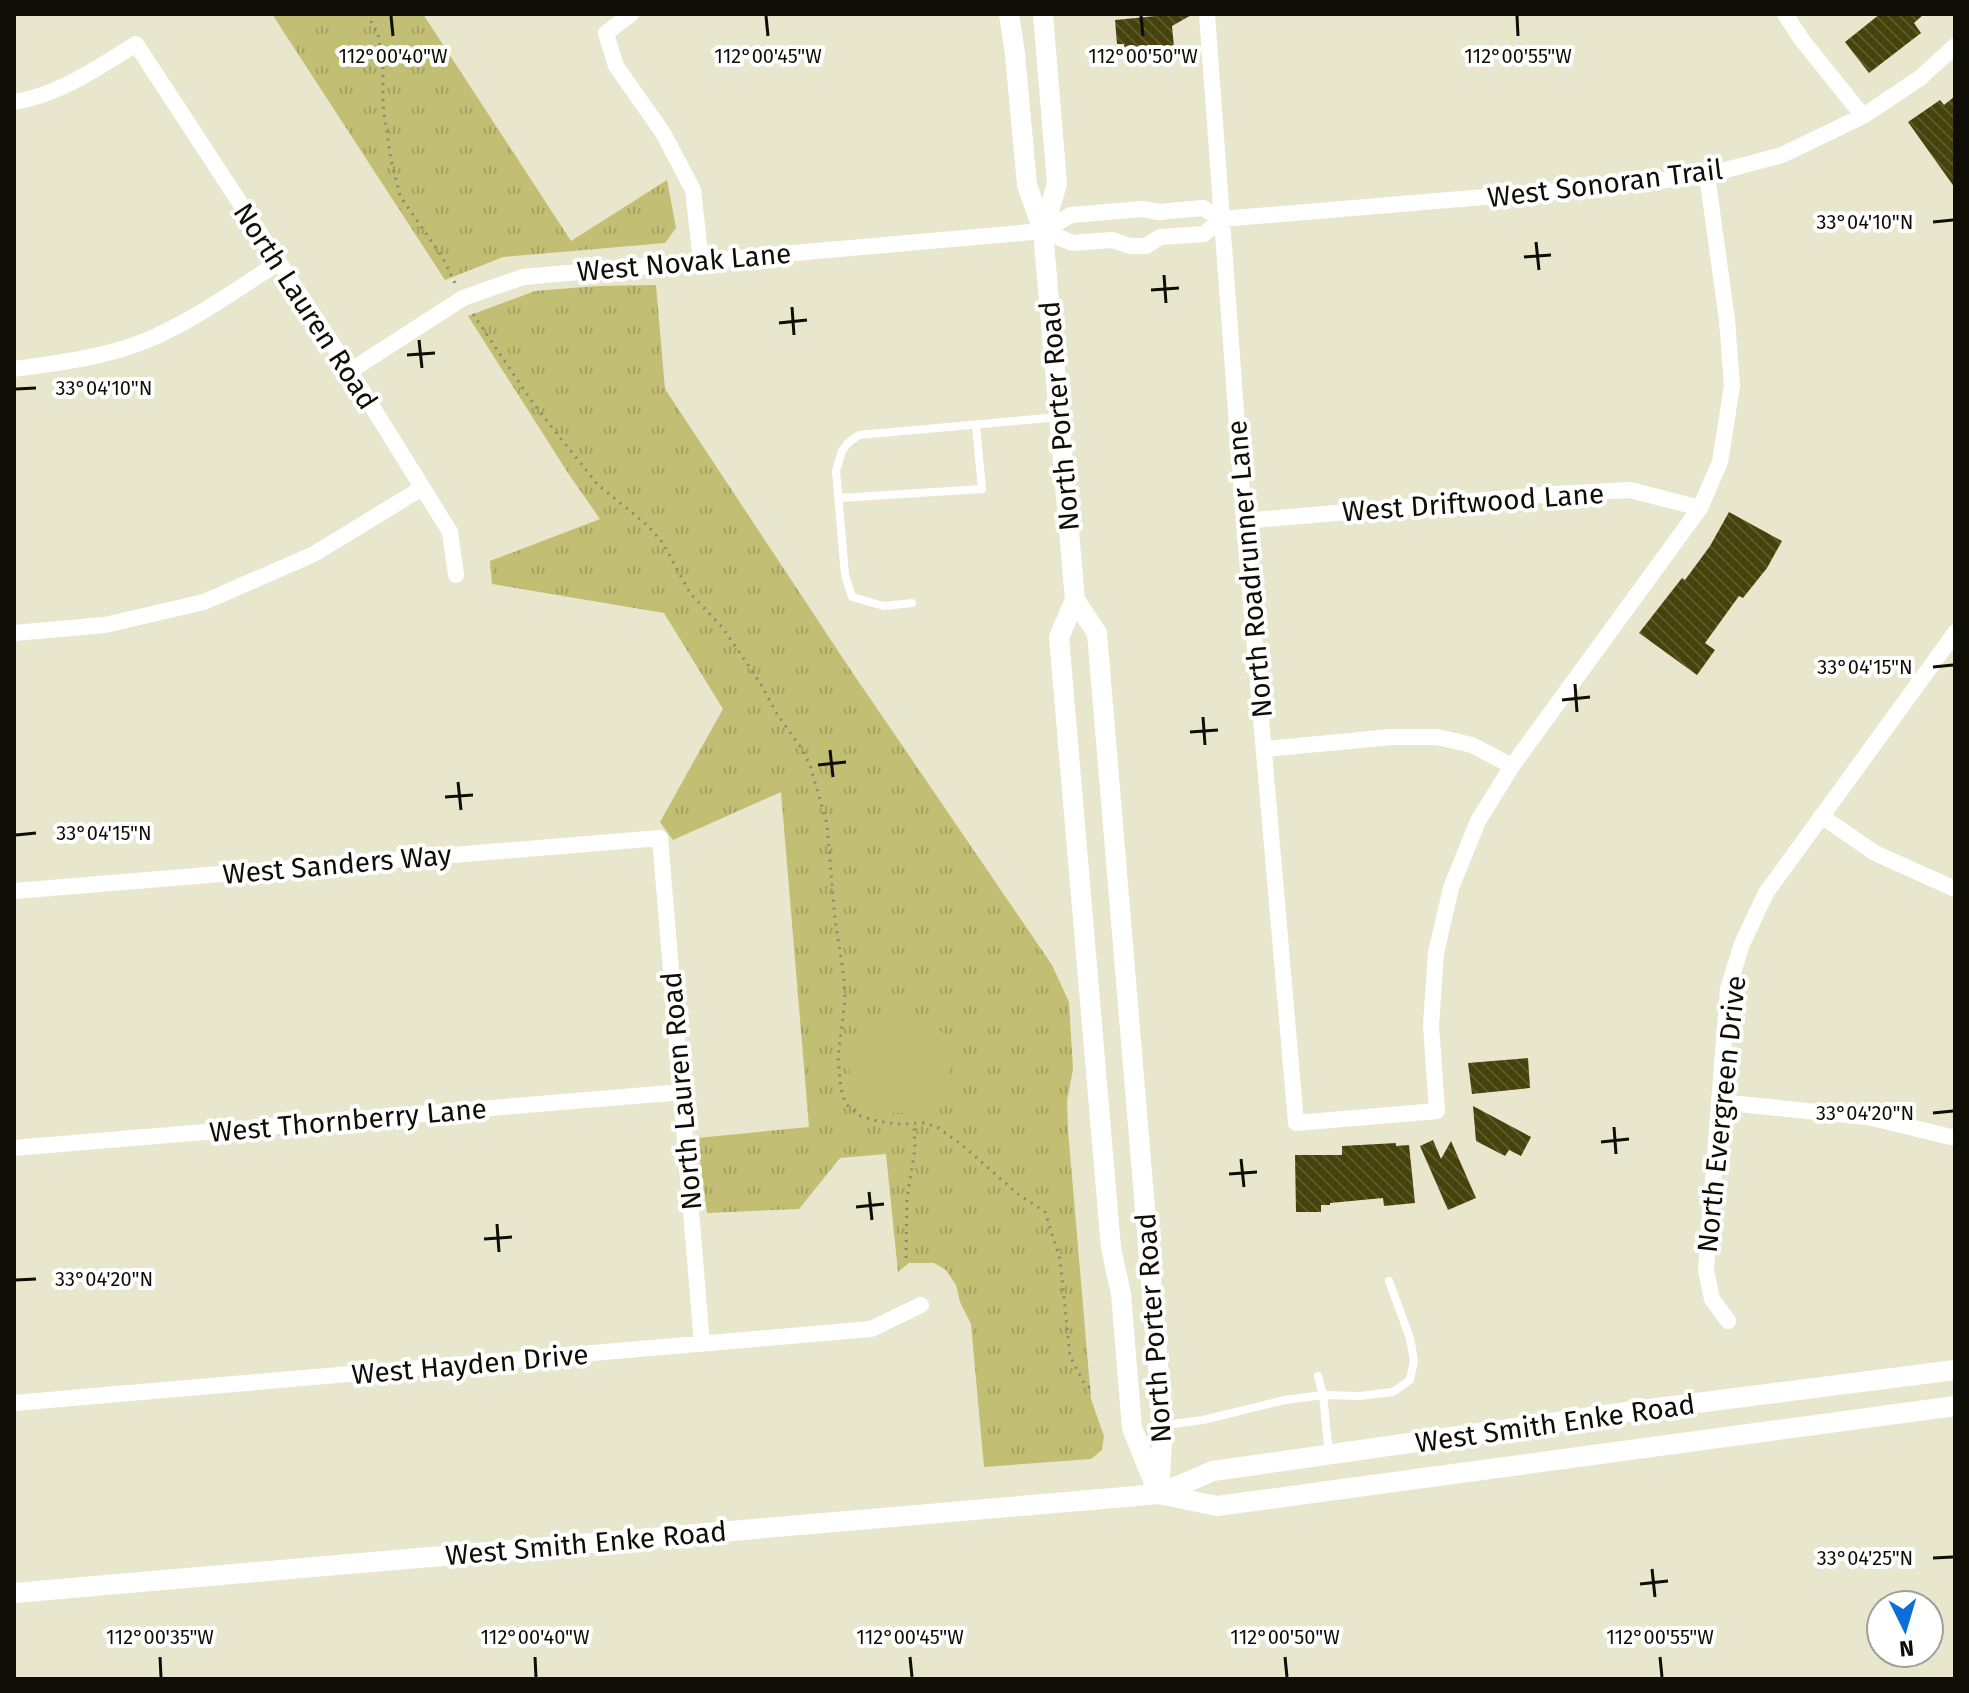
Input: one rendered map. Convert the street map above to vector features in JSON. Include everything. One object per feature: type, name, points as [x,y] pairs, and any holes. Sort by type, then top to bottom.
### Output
[{"type":"street","points":[[631,14],[606,33],[616,66],[663,133],[693,190],[701,261]]},
{"type":"street","name":"North Porter Road","points":[[1009,14],[1027,185],[1043,231],[1075,600],[1059,637],[1111,1248],[1121,1294],[1132,1428],[1159,1494]]},
{"type":"street","name":"North Porter Road","points":[[1043,14],[1057,184],[1043,231]]},
{"type":"street","name":"North Roadrunner Lane","points":[[1207,14],[1244,521],[1296,1123],[1437,1111],[1431,1025],[1436,953],[1451,888],[1478,821],[1512,766]]},
{"type":"street","points":[[1785,14],[1863,116]]},
{"type":"street","name":"North Lauren Road","points":[[14,102],[30,100],[80,79],[136,44],[350,371],[450,532],[456,575]]},
{"type":"street","name":"West Sonoran Trail","points":[[1043,231],[1071,215],[1142,209],[1159,212],[1203,208],[1221,219],[1604,187],[1707,175],[1782,155],[1863,116],[1920,78],[1955,46]]},
{"type":"street","points":[[1265,749],[1392,737],[1437,737],[1472,745],[1512,766],[1700,508],[1720,462],[1732,386],[1727,320],[1707,175]]},
{"type":"street","name":"West Sonoran Trail","points":[[1043,231],[1073,243],[1112,240],[1130,246],[1146,246],[1160,237],[1204,234],[1221,219]]},
{"type":"street","name":"West Novak Lane","points":[[350,371],[463,298],[523,277],[1043,231]]},
{"type":"street","points":[[14,369],[74,361],[140,343],[185,321],[278,263]]},
{"type":"street","points":[[14,633],[105,625],[204,602],[314,554],[422,488]]},
{"type":"street","name":"West Driftwood Lane","points":[[1244,521],[1630,490],[1700,508]]},
{"type":"street","name":"North Porter Road","points":[[1075,600],[1097,633],[1163,1425],[1159,1494]]},
{"type":"street","name":"North Evergreen Drive","points":[[1728,1321],[1712,1299],[1706,1270],[1728,989],[1742,944],[1766,893],[1955,633]]},
{"type":"street","points":[[1821,816],[1875,853],[1955,889]]},
{"type":"street","name":"North Lauren Road","points":[[660,838],[702,1344]]},
{"type":"street","name":"West Sanders Way","points":[[14,891],[660,838]]},
{"type":"street","name":"West Thornberry Lane","points":[[14,1148],[682,1092]]},
{"type":"street","points":[[1719,1102],[1868,1117],[1955,1138]]},
{"type":"street","name":"West Hayden Drive","points":[[14,1403],[871,1329],[921,1305]]},
{"type":"street","name":"West Smith Enke Road","points":[[1159,1494],[1213,1471],[1626,1412],[1955,1370]]},
{"type":"street","name":"West Smith Enke Road","points":[[14,1593],[1159,1494],[1217,1506],[1955,1406]]},
{"type":"lane","points":[[912,603],[884,606],[852,597],[845,575],[836,471],[848,443],[859,435],[1059,417]]},
{"type":"lane","points":[[839,498],[982,489],[976,425]]},
{"type":"lane","points":[[1163,1425],[1203,1420],[1285,1400],[1393,1392],[1410,1380],[1414,1361],[1410,1338],[1389,1281]]},
{"type":"lane","points":[[1318,1376],[1329,1455]]},
{"type":"path","points":[[367,14],[378,34],[383,66],[383,105],[400,196],[443,258],[463,298],[535,406],[598,485],[646,524],[663,543],[690,593],[722,627],[810,765],[827,824],[835,920],[844,977],[838,1057],[841,1089],[846,1104],[861,1116],[873,1120],[896,1124],[924,1123],[937,1127],[1018,1194],[1045,1212],[1060,1259],[1070,1356],[1085,1385],[1095,1390]]},
{"type":"path","points":[[906,1258],[907,1198],[915,1149],[914,1124]]},
{"type":"green space","points":[[272,14],[423,14],[571,241],[667,180],[676,228],[665,243],[503,257],[445,280]]},
{"type":"green space","points":[[656,285],[665,389],[850,669],[1052,965],[1069,1002],[1073,1069],[1067,1101],[1068,1130],[1091,1399],[1104,1436],[1102,1450],[1091,1459],[984,1467],[971,1324],[956,1285],[946,1270],[934,1263],[909,1263],[898,1272],[886,1154],[840,1158],[799,1209],[707,1213],[697,1138],[809,1127],[781,792],[673,840],[660,822],[723,709],[664,613],[492,584],[490,561],[600,519],[468,316],[535,291]]},
{"type":"green space","points":[[900,1011],[920,1015],[936,1026],[947,1042],[951,1062],[947,1082],[936,1098],[920,1109],[900,1113],[880,1109],[864,1098],[853,1082],[849,1062],[853,1042],[864,1026],[880,1015]]},
{"type":"building","points":[[1193,14],[1172,26],[1174,47],[1124,52],[1124,44],[1117,44],[1115,20]]},
{"type":"building","points":[[1880,14],[1924,14],[1914,23],[1921,33],[1869,73],[1845,42]]},
{"type":"building","points":[[1955,96],[1955,188],[1908,122],[1940,100],[1944,105]]},
{"type":"building","points":[[1729,512],[1782,541],[1767,568],[1743,598],[1739,596],[1705,643],[1715,650],[1697,675],[1639,633],[1682,578],[1685,580],[1710,546]]},
{"type":"building","points":[[1528,1058],[1530,1088],[1472,1094],[1468,1063]]},
{"type":"building","points":[[1473,1106],[1531,1137],[1521,1156],[1509,1150],[1505,1156],[1476,1141]]},
{"type":"building","points":[[1433,1140],[1441,1159],[1451,1141],[1476,1198],[1448,1210],[1420,1146]]},
{"type":"building","points":[[1396,1143],[1396,1146],[1409,1145],[1415,1203],[1384,1206],[1383,1198],[1321,1205],[1321,1212],[1296,1212],[1295,1155],[1342,1155],[1342,1146]]}]
